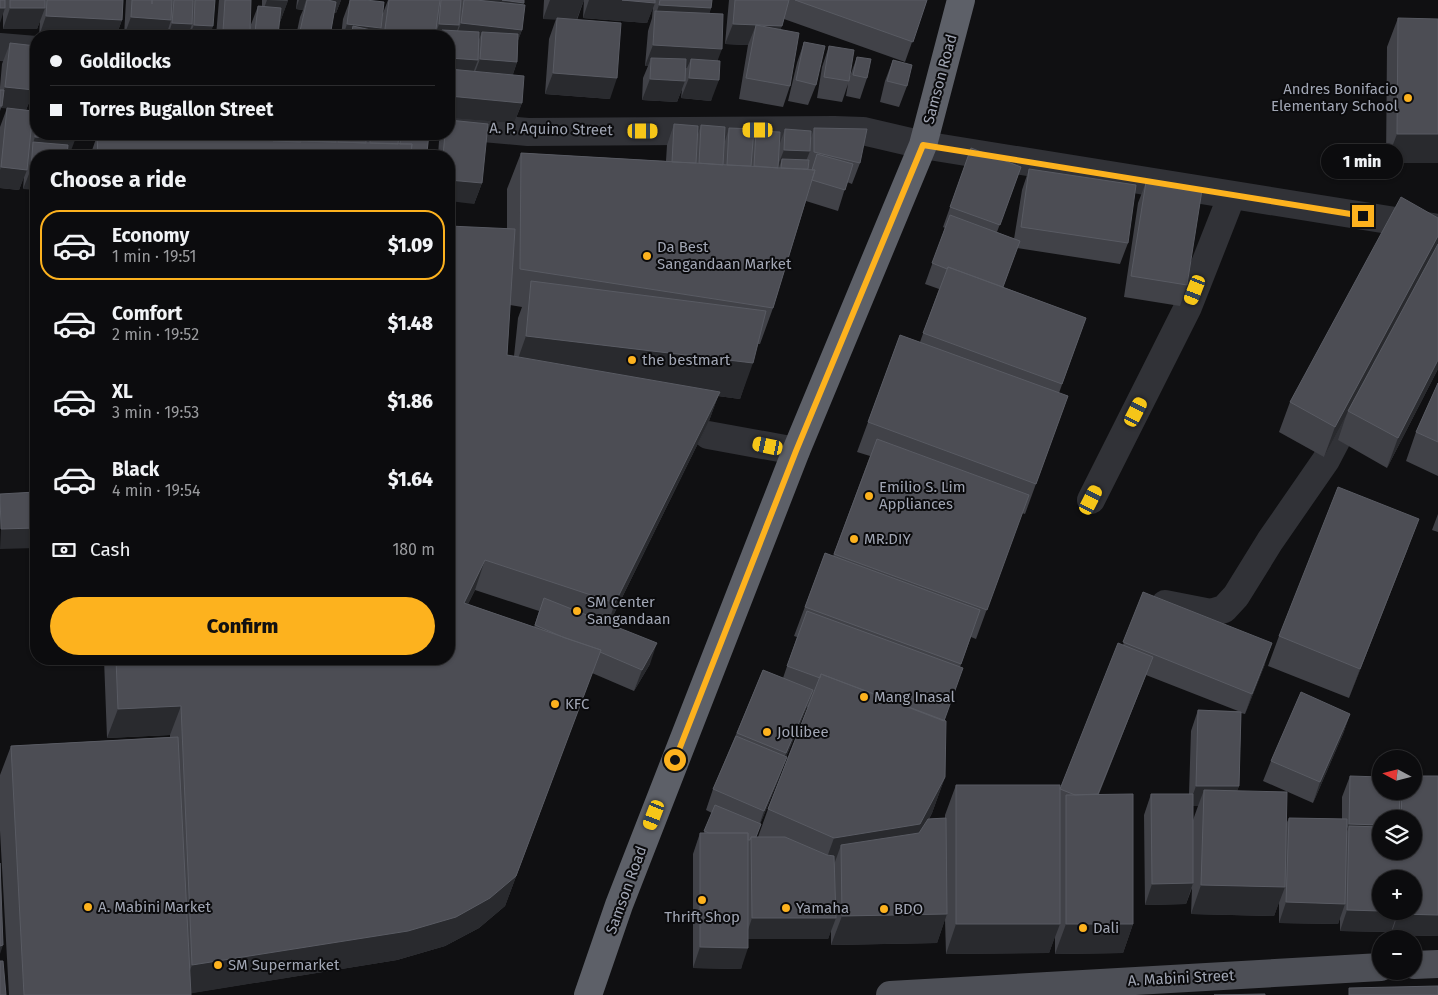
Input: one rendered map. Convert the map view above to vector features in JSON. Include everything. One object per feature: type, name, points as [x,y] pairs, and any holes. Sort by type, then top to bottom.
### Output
[{"type":"highway","name":"Samson Road","points":[[588,995],[619,906],[796,451],[923,145],[961,0]]},
{"type":"main road","points":[[1422,965],[1438,964]]},
{"type":"main road","name":"A. Mabini Street","points":[[890,995],[1372,968]]},
{"type":"street","points":[[0,48],[30,50]]},
{"type":"street","name":"A. P. Aquino Street","points":[[455,126],[528,132],[863,131],[923,145],[1232,195],[1437,243]]},
{"type":"street","points":[[1091,500],[1188,307],[1232,195]]},
{"type":"street","points":[[1165,604],[1211,613],[1224,609],[1236,596],[1270,541],[1326,460],[1371,374]]},
{"type":"street","points":[[708,434],[796,451]]},
{"type":"building","points":[[0,0],[5,0],[5,8],[0,8]]},
{"type":"building","points":[[10,0],[45,0],[45,8],[10,8]]},
{"type":"building","points":[[47,0],[123,0],[122,20],[46,16]]},
{"type":"building","points":[[132,0],[172,0],[171,20],[131,17]]},
{"type":"building","points":[[174,0],[193,0],[192,24],[172,23]]},
{"type":"building","points":[[195,0],[215,0],[213,26],[194,25]]},
{"type":"building","points":[[225,0],[251,0],[250,30],[223,30]]},
{"type":"building","points":[[307,0],[336,2],[331,30],[300,30]]},
{"type":"building","points":[[350,0],[384,2],[381,28],[347,24]]},
{"type":"building","points":[[389,0],[440,0],[436,30],[385,30]]},
{"type":"building","points":[[441,0],[461,0],[459,25],[439,24]]},
{"type":"building","points":[[464,0],[525,5],[522,30],[461,23]]},
{"type":"building","points":[[502,0],[524,0],[524,3]]},
{"type":"building","points":[[622,0],[655,0],[655,3]]},
{"type":"building","points":[[660,0],[712,0],[711,8],[659,5]]},
{"type":"building","points":[[735,0],[789,0],[782,26],[733,24]]},
{"type":"building","points":[[795,0],[927,0],[913,42]]},
{"type":"building","points":[[258,6],[281,8],[279,30],[255,30]]},
{"type":"building","points":[[655,11],[723,14],[722,49],[653,45]]},
{"type":"building","points":[[557,18],[621,23],[617,78],[553,73]]},
{"type":"building","points":[[1398,18],[1438,19],[1438,134],[1397,134]]},
{"type":"building","points":[[756,25],[799,33],[790,86],[746,78]]},
{"type":"building","points":[[353,26],[371,30],[352,30]]},
{"type":"building","points":[[455,31],[479,32],[478,60],[455,58]]},
{"type":"building","points":[[482,32],[518,34],[517,62],[480,59]]},
{"type":"building","points":[[804,42],[825,46],[816,85],[796,80]]},
{"type":"building","points":[[10,43],[30,45],[30,90],[5,87]]},
{"type":"building","points":[[829,46],[854,50],[849,81],[824,77]]},
{"type":"building","points":[[857,57],[871,59],[867,78],[853,75]]},
{"type":"building","points":[[651,58],[686,59],[685,81],[650,79]]},
{"type":"building","points":[[691,59],[720,61],[719,80],[689,78]]},
{"type":"building","points":[[893,60],[912,65],[907,86],[887,81]]},
{"type":"building","points":[[455,70],[524,76],[522,103],[455,97]]},
{"type":"building","points":[[0,90],[4,90],[2,106],[0,106]]},
{"type":"building","points":[[7,108],[30,111],[30,140],[27,170],[1,167]]},
{"type":"building","points":[[455,121],[488,124],[482,183],[455,181],[455,150],[444,150],[444,140],[455,140]]},
{"type":"building","points":[[674,124],[698,126],[696,163],[672,162]]},
{"type":"building","points":[[701,125],[725,127],[723,165],[699,163]]},
{"type":"building","points":[[729,128],[754,129],[751,166],[727,165]]},
{"type":"building","points":[[814,128],[867,129],[860,163],[814,152]]},
{"type":"building","points":[[785,129],[811,131],[810,151],[784,150]]},
{"type":"building","points":[[756,131],[780,132],[778,168],[754,166]]},
{"type":"building","points":[[97,140],[254,140],[412,144],[412,150],[98,150]]},
{"type":"building","points":[[273,140],[301,140],[301,142]]},
{"type":"building","points":[[336,140],[336,142],[308,141]]},
{"type":"building","points":[[338,140],[366,140],[366,143],[338,142]]},
{"type":"building","points":[[370,140],[398,140],[398,144],[370,143]]},
{"type":"building","points":[[400,140],[428,140],[427,150],[411,150],[412,144],[400,144]]},
{"type":"building","points":[[33,142],[68,145],[68,150],[32,150]]},
{"type":"building","points":[[971,148],[1021,167],[1000,225],[950,207]]},
{"type":"building","name":"Da Best Sangandaan Market","points":[[521,153],[815,170],[773,308],[520,269]]},
{"type":"building","points":[[817,154],[853,164],[845,190],[812,180],[815,170],[812,170]]},
{"type":"building","points":[[782,159],[809,160],[808,169],[781,168]]},
{"type":"building","points":[[1029,169],[1136,185],[1128,243],[1021,227]]},
{"type":"building","points":[[1146,182],[1202,190],[1187,285],[1131,276]]},
{"type":"building","points":[[1401,197],[1438,218],[1438,236],[1335,427],[1290,402]]},
{"type":"building","points":[[950,215],[1020,241],[1003,287],[932,263]]},
{"type":"building","name":"SM Center Sangandaan","points":[[455,226],[515,229],[507,355],[720,392],[615,603],[485,560],[464,603],[601,650],[516,876],[490,898],[456,917],[408,931],[192,965],[181,706],[118,709],[116,665],[455,665]]},
{"type":"building","points":[[1438,244],[1438,360],[1398,438],[1348,411]]},
{"type":"building","points":[[948,267],[1086,318],[1062,384],[923,333]]},
{"type":"building","points":[[531,281],[766,311],[753,363],[526,336]]},
{"type":"building","points":[[900,335],[1068,396],[1036,484],[868,422]]},
{"type":"building","points":[[1438,383],[1438,442],[1416,432]]},
{"type":"building","points":[[877,439],[1029,495],[987,610],[834,554]]},
{"type":"building","points":[[1338,487],[1419,519],[1360,669],[1279,636]]},
{"type":"building","points":[[30,492],[30,528],[1,529],[0,494]]},
{"type":"building","points":[[825,553],[980,610],[961,664],[805,607]]},
{"type":"building","points":[[1143,592],[1272,643],[1252,694],[1123,642]]},
{"type":"building","points":[[544,598],[657,643],[642,670],[600,652],[601,650],[565,638],[535,625]]},
{"type":"building","points":[[807,611],[963,668],[944,721],[821,674],[820,678],[787,666]]},
{"type":"building","points":[[1118,643],[1153,657],[1098,794],[1075,795],[1060,789]]},
{"type":"building","name":"Jollibee","points":[[763,670],[813,690],[786,753],[737,733]]},
{"type":"building","points":[[821,674],[946,721],[945,777],[920,824],[834,838],[768,809]]},
{"type":"building","points":[[1301,692],[1350,714],[1320,782],[1271,761]]},
{"type":"building","points":[[1198,710],[1241,712],[1239,786],[1196,786]]},
{"type":"building","points":[[736,736],[787,757],[764,811],[713,789]]},
{"type":"building","name":"A. Mabini Market","points":[[178,737],[191,995],[24,995],[11,746]]},
{"type":"building","points":[[1350,776],[1372,777],[1372,800],[1400,800],[1399,810],[1372,810],[1372,825],[1349,824]]},
{"type":"building","points":[[1422,776],[1438,776],[1438,915],[1422,915],[1422,870],[1372,870],[1372,911],[1347,910],[1349,826],[1372,827],[1372,860],[1422,860],[1422,810],[1401,810],[1402,800],[1422,800]]},
{"type":"building","points":[[956,785],[1060,785],[1060,924],[956,924]]},
{"type":"building","points":[[1204,790],[1287,792],[1285,887],[1201,885]]},
{"type":"building","points":[[1133,794],[1133,924],[1066,924],[1066,795]]},
{"type":"building","points":[[1151,794],[1193,794],[1193,883],[1152,884]]},
{"type":"building","points":[[715,805],[761,824],[756,837],[751,837],[748,840],[748,833],[709,833],[704,831]]},
{"type":"building","points":[[946,818],[947,914],[842,916],[841,845],[919,833],[928,819]]},
{"type":"building","points":[[1289,818],[1347,819],[1345,904],[1286,902]]},
{"type":"building","points":[[700,833],[748,833],[748,948],[700,947]]},
{"type":"building","name":"Yamaha","points":[[751,837],[785,837],[827,855],[834,856],[836,918],[752,918]]},
{"type":"building","points":[[0,863],[3,945],[0,946]]},
{"type":"building","points":[[0,961],[3,961],[6,995],[0,995]]},
{"type":"building","points":[[1438,986],[1438,995],[1349,995],[1349,988]]},
{"type":"building","points":[[1265,994],[1265,995],[1214,995]]},
{"type":"place","name":"Andres Bonifacio Elementary School","points":[[1408,98]]},
{"type":"place","name":"Da Best Sangandaan Market","points":[[647,256]]},
{"type":"place","name":"the bestmart","points":[[632,360]]},
{"type":"place","name":"Emilio S. Lim Appliances","points":[[869,496]]},
{"type":"place","name":"MR.DIY","points":[[854,539]]},
{"type":"place","name":"SM Center Sangandaan","points":[[577,611]]},
{"type":"place","name":"Mang Inasal","points":[[864,697]]},
{"type":"place","name":"KFC","points":[[555,704]]},
{"type":"place","name":"Jollibee","points":[[767,732]]},
{"type":"place","name":"Thrift Shop","points":[[702,900]]},
{"type":"place","name":"A. Mabini Market","points":[[88,907]]},
{"type":"place","name":"Yamaha","points":[[786,908]]},
{"type":"place","name":"BDO","points":[[884,909]]},
{"type":"place","name":"Dali","points":[[1083,928]]},
{"type":"place","name":"SM Supermarket","points":[[218,965]]},
{"type":"route","points":[[675,760],[796,451],[923,145],[1363,216]]}]
